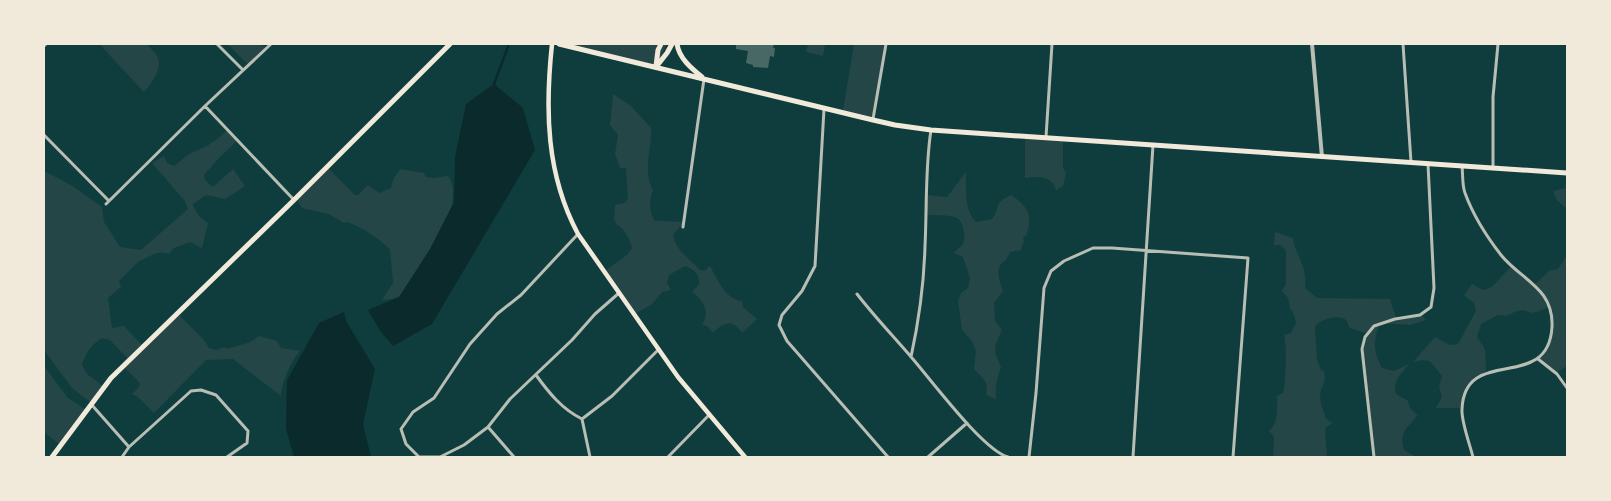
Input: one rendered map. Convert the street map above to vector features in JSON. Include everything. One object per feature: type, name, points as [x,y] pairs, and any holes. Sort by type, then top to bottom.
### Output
[{"type":"main road","points":[[54,456],[111,378],[294,200],[450,44]]},
{"type":"main road","points":[[552,44],[548,103],[552,161],[567,213],[578,234],[678,377],[745,457]]},
{"type":"main road","points":[[559,44],[872,120],[931,130],[1567,173]]},
{"type":"main road","points":[[656,67],[658,50],[661,44]]},
{"type":"main road","points":[[656,67],[672,44]]},
{"type":"main road","points":[[677,44],[680,56],[704,79]]},
{"type":"street","points":[[217,44],[243,70]]},
{"type":"street","points":[[106,204],[271,44]]},
{"type":"street","points":[[872,120],[886,44]]},
{"type":"street","points":[[1046,138],[1052,44]]},
{"type":"street","points":[[1312,44],[1322,157]]},
{"type":"street","points":[[1403,44],[1410,162]]},
{"type":"street","points":[[1493,168],[1493,97],[1498,44]]},
{"type":"street","points":[[683,227],[704,79]]},
{"type":"street","points":[[205,106],[294,200]]},
{"type":"street","points":[[824,108],[816,266],[802,291],[782,315],[779,324],[787,341],[888,457]]},
{"type":"street","points":[[911,358],[923,285],[931,130]]},
{"type":"street","points":[[44,135],[109,201]]},
{"type":"street","points":[[1133,457],[1153,145]]},
{"type":"street","points":[[1374,457],[1362,349],[1365,337],[1374,326],[1395,319],[1420,315],[1431,307],[1434,288],[1428,164]]},
{"type":"street","points":[[1462,166],[1464,192],[1482,228],[1503,257],[1528,278],[1545,297],[1551,314],[1552,327],[1548,347],[1538,359],[1515,368],[1486,372],[1470,382],[1463,396],[1461,412],[1473,457]]},
{"type":"street","points":[[578,234],[521,295],[497,314],[470,344],[434,398],[413,412],[401,429],[406,444],[419,457],[440,457],[464,445],[488,427],[510,399],[572,340],[595,314],[619,293]]},
{"type":"street","points":[[1029,457],[1044,288],[1051,271],[1064,261],[1093,248],[1112,248],[1248,258],[1233,457]]},
{"type":"street","points":[[857,294],[987,445],[1008,457]]},
{"type":"street","points":[[582,419],[612,396],[659,349]]},
{"type":"street","points":[[1538,359],[1557,374],[1567,388]]},
{"type":"street","points":[[536,375],[550,395],[572,414],[582,419]]},
{"type":"street","points":[[122,457],[129,447],[191,391],[201,390],[216,395],[248,431],[247,443],[227,457]]},
{"type":"street","points":[[91,404],[129,447]]},
{"type":"street","points":[[668,457],[709,415]]},
{"type":"street","points":[[582,419],[590,457]]},
{"type":"street","points":[[928,457],[967,423]]},
{"type":"street","points":[[488,427],[514,457]]},
{"type":"shaded area","points":[[101,44],[147,44],[157,56],[159,65],[153,80],[144,92],[102,47]]},
{"type":"shaded area","points":[[227,44],[261,44],[265,48],[248,64]]},
{"type":"shaded area","points":[[565,44],[667,44],[657,66]]},
{"type":"shaded area","points":[[808,44],[825,44],[823,56],[806,52]]},
{"type":"shaded area","points":[[854,44],[886,44],[873,118],[843,111]]},
{"type":"shaded area","points":[[494,84],[523,108],[535,150],[432,324],[393,346],[381,332],[368,310],[399,297],[430,249],[454,202],[455,157],[466,104]]},
{"type":"shaded area","points":[[613,94],[631,106],[651,128],[648,175],[653,190],[650,205],[654,220],[684,222],[673,235],[674,240],[684,255],[700,270],[704,271],[710,266],[727,293],[731,297],[742,301],[743,307],[757,319],[742,333],[732,324],[725,324],[713,333],[702,324],[705,320],[706,311],[702,302],[692,292],[699,284],[699,278],[688,267],[685,266],[669,275],[667,283],[671,290],[662,292],[652,304],[635,314],[605,271],[628,254],[632,248],[626,234],[616,224],[614,219],[615,205],[624,203],[628,199],[626,168],[620,168],[615,154],[618,135],[610,125]]},
{"type":"shaded area","points":[[228,129],[237,141],[204,175],[205,180],[211,186],[214,186],[233,169],[245,186],[225,199],[206,195],[193,204],[195,210],[208,223],[202,248],[190,242],[174,248],[169,254],[153,254],[139,261],[119,281],[121,287],[108,298],[112,328],[124,326],[142,345],[177,313],[203,339],[209,348],[217,350],[224,347],[228,349],[247,343],[259,336],[277,341],[281,348],[300,351],[287,372],[281,396],[233,359],[206,360],[154,413],[138,397],[132,394],[139,387],[140,383],[123,366],[128,359],[110,340],[102,338],[89,349],[82,365],[87,374],[103,386],[90,402],[72,388],[44,350],[44,171],[71,185],[102,207],[104,222],[120,247],[141,250],[188,209],[185,201],[152,163],[164,156],[167,163],[174,166],[189,154],[207,146]]},
{"type":"shaded area","points":[[1025,136],[1063,138],[1063,168],[1066,173],[1063,186],[1056,190],[1052,182],[1044,178],[1025,178]]},
{"type":"shaded area","points":[[327,167],[355,195],[358,195],[368,185],[379,193],[391,188],[393,180],[400,169],[424,173],[426,177],[448,176],[453,189],[452,208],[406,294],[393,299],[382,300],[393,283],[390,249],[359,227],[347,222],[344,223],[329,214],[302,208],[295,197]]},
{"type":"shaded area","points":[[966,172],[968,206],[973,218],[977,222],[992,219],[1001,201],[1011,195],[1026,208],[1029,217],[1028,229],[1026,236],[1023,237],[1024,241],[1021,250],[1010,252],[999,270],[1003,291],[994,303],[995,321],[1002,330],[995,348],[1001,367],[996,399],[986,395],[986,383],[974,369],[976,351],[972,341],[962,330],[958,301],[961,293],[968,288],[970,278],[963,257],[954,253],[964,241],[962,224],[955,217],[927,215],[927,195],[947,197]]},
{"type":"shaded area","points":[[1567,178],[1567,209],[1557,200],[1553,191],[1565,188]]},
{"type":"shaded area","points":[[1275,232],[1293,238],[1304,270],[1305,288],[1317,298],[1390,299],[1396,318],[1420,313],[1426,320],[1410,325],[1380,323],[1375,341],[1377,356],[1382,368],[1394,371],[1409,364],[1396,381],[1395,389],[1396,394],[1408,401],[1410,408],[1418,416],[1405,430],[1402,439],[1404,450],[1416,457],[1374,457],[1363,355],[1367,334],[1350,328],[1347,321],[1340,317],[1335,317],[1317,324],[1315,327],[1317,360],[1325,375],[1320,395],[1321,401],[1326,419],[1333,423],[1326,427],[1325,432],[1327,457],[1273,457],[1274,437],[1269,431],[1276,419],[1277,396],[1283,393],[1284,388],[1286,354],[1284,335],[1291,333],[1296,323],[1288,298],[1282,291],[1286,284],[1286,250],[1280,245],[1274,245]]},
{"type":"shaded area","points":[[1567,255],[1567,366],[1557,372],[1539,359],[1539,356],[1549,342],[1552,316],[1548,308],[1533,313],[1523,310],[1506,316],[1498,315],[1481,324],[1477,337],[1485,349],[1486,371],[1466,389],[1462,407],[1436,408],[1442,397],[1439,387],[1442,376],[1430,361],[1413,362],[1435,337],[1450,345],[1458,344],[1476,311],[1474,303],[1464,295],[1472,284],[1483,290],[1492,287],[1512,265],[1535,284],[1549,271],[1558,269]]},
{"type":"shaded area","points":[[344,312],[346,321],[375,369],[363,424],[371,457],[294,457],[286,429],[287,380],[319,323]]},
{"type":"shaded area","points":[[44,366],[68,398],[85,409],[59,444],[44,432]]},
{"type":"building","points":[[736,44],[774,44],[774,57],[770,56],[768,68],[753,67],[753,65],[746,63],[748,51],[736,49]]},
{"type":"waterway","points":[[494,84],[509,44]]}]
